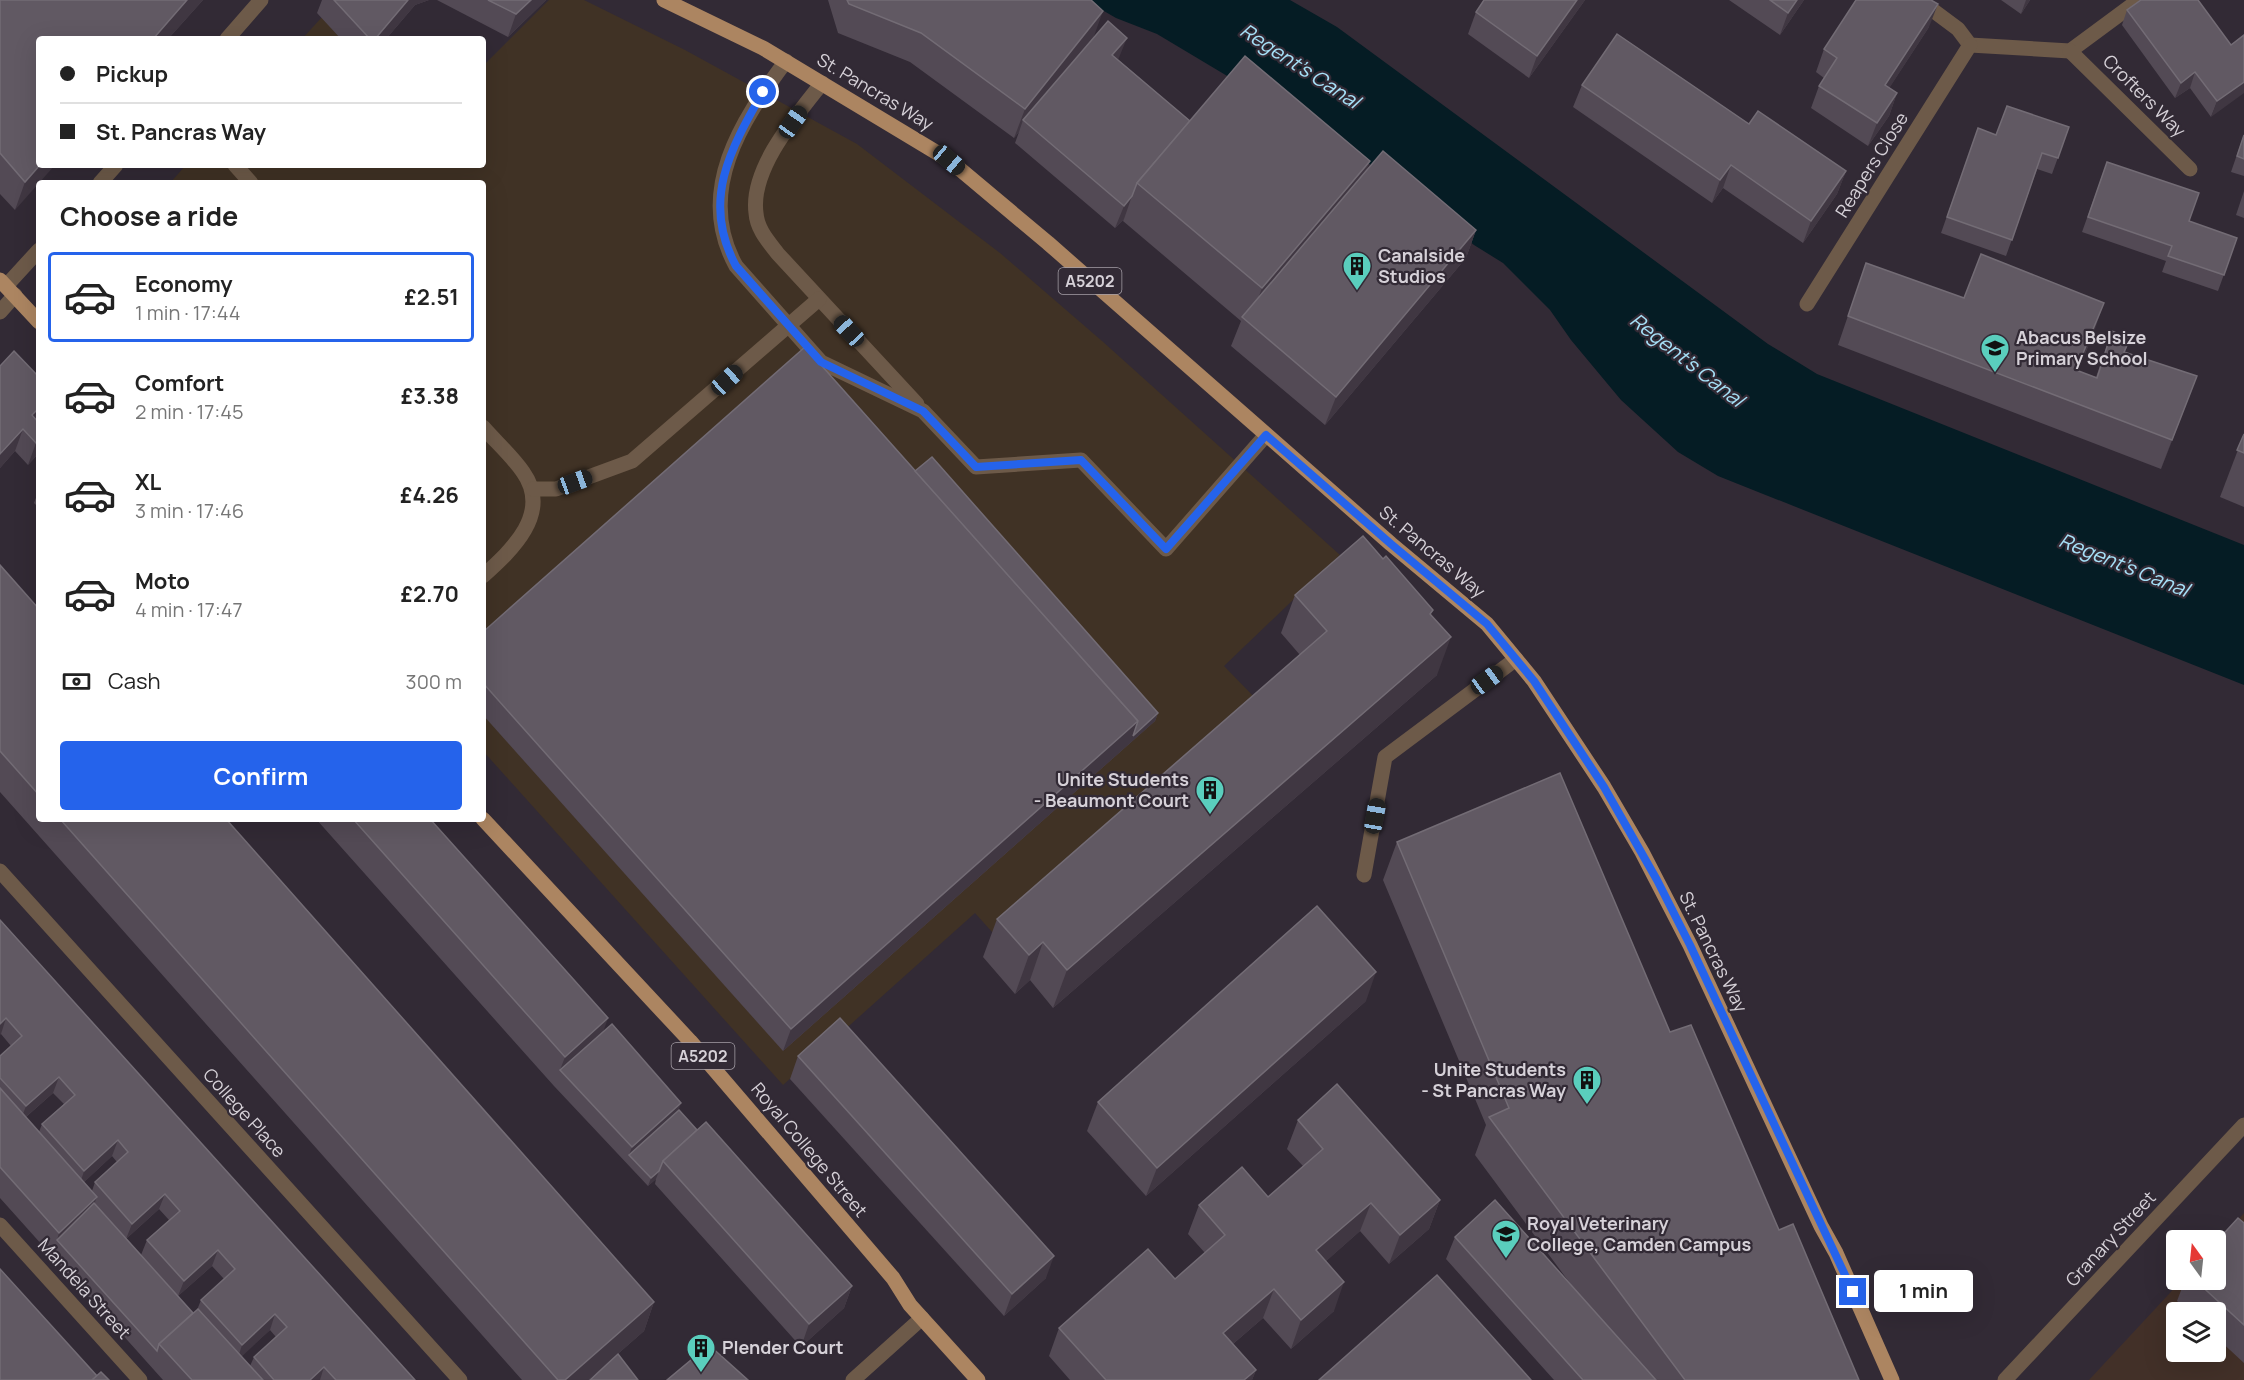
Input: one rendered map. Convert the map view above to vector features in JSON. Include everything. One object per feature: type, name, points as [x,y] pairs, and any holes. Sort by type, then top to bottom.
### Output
[{"type":"main road","name":"St. Pancras Way","points":[[664,0],[763,48],[949,160],[1048,243],[1391,544],[1487,624],[1534,681],[1604,787],[1657,880],[1690,945],[1821,1226],[1836,1253],[1892,1380]]},
{"type":"main road","points":[[7,287],[36,319]]},
{"type":"main road","name":"Royal College Street","points":[[486,822],[690,1041],[893,1278],[910,1305],[978,1380]]},
{"type":"street","points":[[230,36],[261,0]]},
{"type":"street","points":[[1919,0],[1958,29],[1970,45],[2070,51]]},
{"type":"street","name":"Crofters Way","points":[[2139,0],[2070,51],[2190,169]]},
{"type":"street","name":"Reapers Close","points":[[1807,304],[1970,45]]},
{"type":"street","points":[[786,61],[763,92],[725,165],[719,197],[721,227],[726,248],[736,266],[821,362],[923,411]]},
{"type":"street","points":[[822,82],[765,166],[755,196],[756,215],[762,233],[819,300],[976,467],[1081,460],[1166,549],[1266,435]]},
{"type":"street","points":[[103,180],[113,168]]},
{"type":"street","points":[[238,168],[248,180]]},
{"type":"street","points":[[0,312],[7,287],[36,253]]},
{"type":"street","points":[[533,489],[556,489],[632,461],[819,300]]},
{"type":"street","points":[[486,430],[523,472],[533,489],[534,509],[527,526],[505,557],[486,573]]},
{"type":"street","points":[[1364,875],[1385,757],[1516,659]]},
{"type":"street","name":"College Place","points":[[0,871],[460,1380]]},
{"type":"street","name":"Granary Street","points":[[2005,1380],[2244,1125]]},
{"type":"street","name":"Mandela Street","points":[[0,1224],[140,1380]]},
{"type":"street","points":[[853,1380],[922,1318]]},
{"type":"shaded area","points":[[549,0],[584,0],[685,50],[857,144],[1000,253],[1102,341],[1340,555],[1224,666],[1257,700],[1236,721],[993,933],[975,913],[783,1085],[486,754],[486,180],[173,180],[183,168],[486,168],[486,63]]},
{"type":"shaded area","points":[[323,16],[341,36],[305,36]]},
{"type":"shaded area","points":[[2244,1213],[2244,1380],[2089,1380],[2173,1290],[2226,1290],[2226,1233]]},
{"type":"water","name":"Regent's Canal","points":[[1085,0],[1290,0],[1337,27],[1768,344],[1817,374],[2244,545],[2244,685],[1718,476],[1678,452],[1621,400],[1571,340],[1550,310],[1503,263],[1474,245],[1378,169],[1157,34],[1116,18]]},
{"type":"building","points":[[0,0],[187,0],[156,36],[36,36],[37,168],[25,182],[0,153]]},
{"type":"building","points":[[334,0],[408,0],[378,36],[367,36]]},
{"type":"building","points":[[488,0],[531,0],[516,14]]},
{"type":"building","points":[[847,0],[1091,0],[1103,11],[1025,109],[921,33],[849,4]]},
{"type":"building","points":[[1484,0],[1577,0],[1537,56],[1476,12]]},
{"type":"building","points":[[1770,0],[1797,0],[1788,13]]},
{"type":"building","points":[[1856,0],[1931,0],[1938,4],[1885,85],[1897,93],[1877,123],[1819,86],[1837,58],[1824,49]]},
{"type":"building","points":[[2141,0],[2198,0],[2231,45],[2244,35],[2244,82],[2217,101],[2195,72],[2181,83],[2127,10]]},
{"type":"building","points":[[1108,21],[1127,38],[1112,55],[1190,121],[1137,183],[1132,196],[1124,206],[1023,120]]},
{"type":"building","points":[[1617,34],[1749,124],[1758,111],[1846,171],[1811,221],[1731,165],[1720,180],[1582,85]]},
{"type":"building","points":[[1245,56],[1370,161],[1262,288],[1137,183]]},
{"type":"building","points":[[2007,106],[2069,127],[2058,158],[2042,153],[2012,240],[1947,217],[1978,128],[1996,135]]},
{"type":"building","points":[[2244,135],[2244,159],[2237,156]]},
{"type":"building","name":"Canalside Studios","points":[[1383,151],[1476,230],[1336,397],[1242,317]]},
{"type":"building","points":[[2107,162],[2199,193],[2189,221],[2237,238],[2224,275],[2168,256],[2172,246],[2088,217]]},
{"type":"building","points":[[1981,254],[2104,303],[2076,370],[2097,378],[2112,331],[2130,339],[2124,352],[2197,376],[2172,440],[1848,316],[1866,263],[1964,298]]},
{"type":"building","points":[[805,347],[1138,721],[791,1029],[486,686],[486,629]]},
{"type":"building","points":[[14,351],[36,374],[36,411],[32,415],[36,420],[36,443],[23,429],[0,454],[0,366]]},
{"type":"building","points":[[2244,434],[2244,453],[2237,450]]},
{"type":"building","points":[[932,457],[1158,713],[1133,736],[1138,721],[915,471]]},
{"type":"building","name":"Unite Students - Beaumont Court","points":[[1363,536],[1383,559],[1386,556],[1433,610],[1430,614],[1451,637],[1067,970],[1043,942],[1029,955],[997,919],[1327,631],[1295,595]]},
{"type":"building","points":[[0,565],[36,606],[36,792],[0,751]]},
{"type":"building","name":"Unite Students - St Pancras Way","points":[[1560,773],[1670,1032],[1691,1025],[1779,1230],[1793,1224],[1859,1380],[1685,1380],[1489,1117],[1509,1108],[1397,842]]},
{"type":"building","points":[[63,822],[229,822],[654,1302],[565,1380],[558,1380]]},
{"type":"building","points":[[356,822],[433,822],[608,1018],[565,1057]]},
{"type":"building","points":[[1317,906],[1376,972],[1157,1168],[1098,1102]]},
{"type":"building","points":[[0,920],[415,1380],[336,1380],[324,1367],[310,1380],[274,1380],[254,1357],[287,1327],[275,1314],[242,1345],[201,1300],[235,1269],[218,1250],[184,1281],[147,1240],[180,1211],[165,1194],[132,1224],[95,1182],[128,1152],[118,1140],[84,1171],[42,1124],[75,1095],[59,1077],[26,1106],[0,1078],[0,1056],[22,1036],[6,1018],[0,1024]]},
{"type":"building","points":[[840,1018],[1054,1256],[1012,1294],[798,1056]]},
{"type":"building","points":[[612,1024],[681,1103],[632,1147],[560,1070]]},
{"type":"building","points":[[1337,1084],[1440,1200],[1400,1235],[1371,1203],[1316,1250],[1344,1282],[1301,1320],[1274,1289],[1223,1333],[1256,1370],[1244,1380],[1106,1380],[1059,1328],[1148,1249],[1175,1279],[1225,1235],[1199,1205],[1242,1167],[1268,1197],[1323,1149],[1298,1120]]},
{"type":"building","points":[[0,1088],[97,1197],[59,1233],[0,1167]]},
{"type":"building","points":[[679,1110],[697,1130],[663,1161],[659,1171],[651,1178],[629,1155]]},
{"type":"building","points":[[706,1122],[852,1286],[809,1324],[663,1161]]},
{"type":"building","points":[[1495,1200],[1656,1380],[1583,1380],[1455,1237]]},
{"type":"building","points":[[94,1203],[193,1313],[159,1344],[157,1351],[57,1240]]},
{"type":"building","points":[[2238,1218],[2244,1223],[2244,1325],[2226,1308],[2226,1302],[2219,1302],[2206,1290],[2226,1290],[2226,1231]]},
{"type":"building","points":[[0,1269],[97,1376],[92,1380],[0,1380]]},
{"type":"building","points":[[1437,1275],[1531,1380],[1319,1380]]},
{"type":"building","points":[[198,1309],[263,1380],[192,1380],[159,1344]]},
{"type":"building","points":[[709,1345],[748,1380],[667,1380]]},
{"type":"building","points":[[618,1354],[638,1380],[590,1380]]},
{"type":"building","points":[[101,1372],[109,1380],[92,1380]]},
{"type":"place","name":"Canalside Studios","points":[[1357,292]]},
{"type":"place","name":"Abacus Belsize Primary School","points":[[1995,374]]},
{"type":"place","name":"Unite Students - Beaumont Court","points":[[1210,816]]},
{"type":"place","name":"Unite Students - St Pancras Way","points":[[1587,1106]]},
{"type":"place","name":"Royal Veterinary College, Camden Campus","points":[[1506,1260]]},
{"type":"place","name":"Plender Court","points":[[701,1374]]},
{"type":"route","points":[[763,92],[751,111],[725,165],[719,197],[721,227],[726,248],[736,266],[821,362],[923,411],[976,467],[1081,460],[1166,549],[1266,435],[1495,632],[1534,681],[1604,787],[1642,852],[1690,945],[1853,1292]]}]
